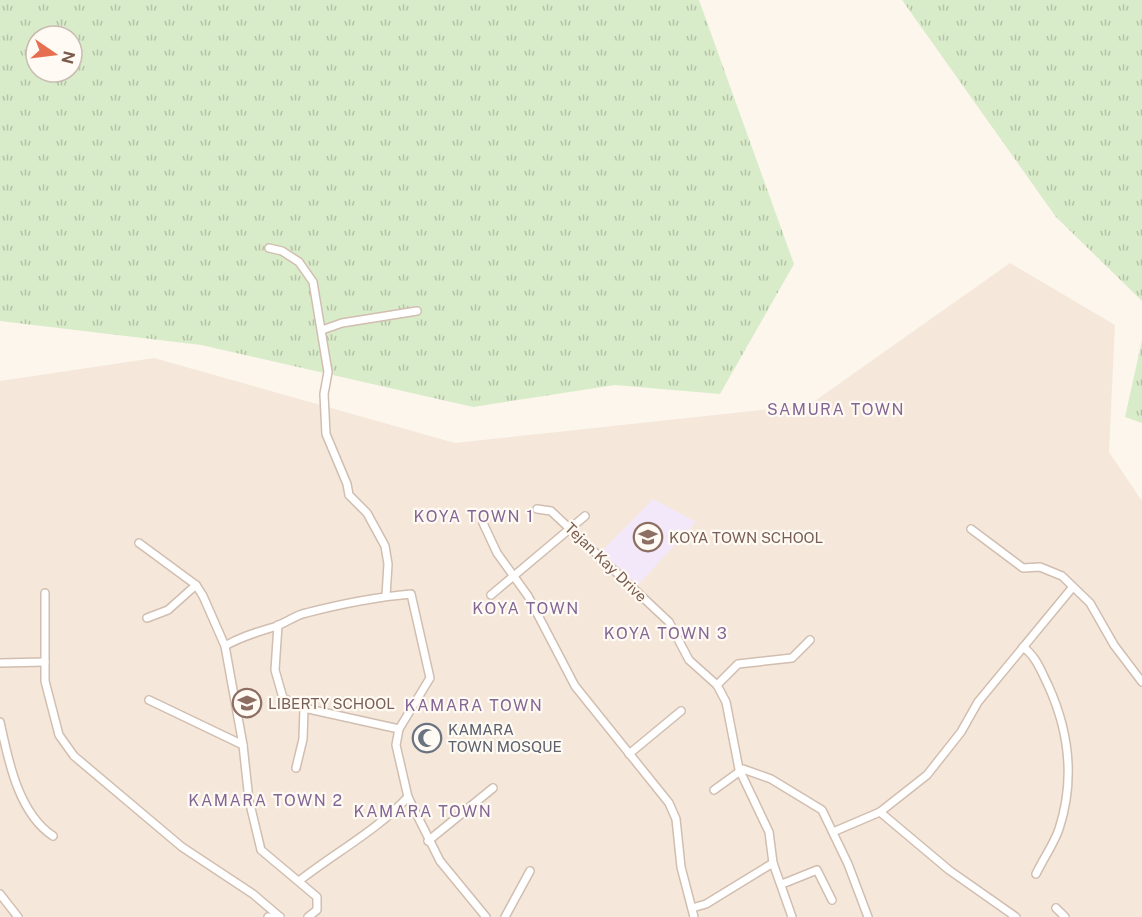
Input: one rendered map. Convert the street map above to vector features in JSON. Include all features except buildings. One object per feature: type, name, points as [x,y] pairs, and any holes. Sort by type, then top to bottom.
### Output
[{"type":"street","points":[[269,248],[282,251],[299,262],[313,282],[328,372],[324,393],[326,434],[347,484],[349,495],[367,513],[385,546],[388,564],[386,596]]},
{"type":"street","points":[[322,330],[342,323],[417,311]]},
{"type":"street","name":"Tejan Kay Drive","points":[[537,508],[551,511],[669,622],[689,660],[717,686],[726,702],[739,770],[769,832],[773,863],[792,917]]},
{"type":"street","points":[[492,595],[585,516]]},
{"type":"street","points":[[483,523],[497,553],[514,575],[575,686],[669,803],[676,819],[681,867],[694,917]]},
{"type":"street","points":[[971,529],[1023,568],[1040,567],[1062,576],[1090,603],[1114,645],[1142,682]]},
{"type":"street","points":[[139,543],[196,585],[225,646],[243,745],[249,800],[261,850],[317,897],[317,910],[308,917]]},
{"type":"street","points":[[147,618],[168,610],[196,585]]},
{"type":"street","points":[[833,832],[880,812],[927,775],[961,732],[978,702],[1072,588]]},
{"type":"street","points":[[45,593],[45,681],[59,735],[74,756],[182,847],[253,894],[280,917]]},
{"type":"street","points":[[225,646],[243,636],[278,625],[305,613],[334,608],[363,599],[411,594],[429,678],[399,729],[396,744],[408,797],[440,861],[486,917]]},
{"type":"street","points":[[278,625],[276,670],[283,698],[304,708],[399,729]]},
{"type":"street","points":[[717,686],[738,664],[792,658],[810,640]]},
{"type":"street","points":[[1023,647],[1036,661],[1053,698],[1070,758],[1065,803],[1059,830],[1036,874]]},
{"type":"street","points":[[0,663],[45,662]]},
{"type":"street","points":[[149,700],[243,745]]},
{"type":"street","points":[[297,768],[303,739],[304,708]]},
{"type":"street","points":[[629,754],[681,711]]},
{"type":"street","points":[[0,722],[19,791],[44,830],[53,836]]},
{"type":"street","points":[[714,790],[743,768],[771,779],[822,810],[868,917]]},
{"type":"street","points":[[428,841],[493,788]]},
{"type":"street","points":[[299,881],[334,854],[387,819],[408,797]]},
{"type":"street","points":[[880,812],[949,870],[1016,917]]},
{"type":"street","points":[[692,908],[706,904],[773,863]]},
{"type":"street","points":[[782,884],[817,870],[832,900]]},
{"type":"street","points":[[505,917],[530,871]]},
{"type":"street","points":[[0,894],[18,917]]},
{"type":"street","points":[[1056,909],[1065,917]]},
{"type":"street","points":[[268,917],[280,917]]},
{"type":"shaded area","points":[[1010,263],[1115,325],[1109,452],[1142,501],[1142,917],[0,917],[0,381],[154,358],[455,443],[809,405]]},
{"type":"shaded area","name":"KOYA TOWN SCHOOL","points":[[653,499],[696,522],[637,586],[600,553]]},
{"type":"green space","points":[[0,0],[699,0],[794,264],[720,394],[615,385],[473,407],[201,345],[0,321]]},
{"type":"green space","points":[[902,0],[1142,0],[1142,301],[1056,217]]},
{"type":"green space","points":[[1142,340],[1142,423],[1125,417]]},
{"type":"place","name":"KOYA TOWN SCHOOL","points":[[648,537]]},
{"type":"place","name":"LIBERTY SCHOOL","points":[[247,703]]},
{"type":"place","name":"KAMARA TOWN MOSQUE","points":[[427,738]]},
{"type":"district","name":"SAMURA TOWN","points":[[836,409]]},
{"type":"district","name":"KOYA TOWN 1","points":[[474,516]]},
{"type":"district","name":"KOYA TOWN","points":[[526,608]]},
{"type":"district","name":"KOYA TOWN 3","points":[[666,633]]},
{"type":"district","name":"KAMARA TOWN","points":[[474,705]]},
{"type":"district","name":"KAMARA TOWN 2","points":[[266,800]]},
{"type":"district","name":"KAMARA TOWN","points":[[423,811]]}]
